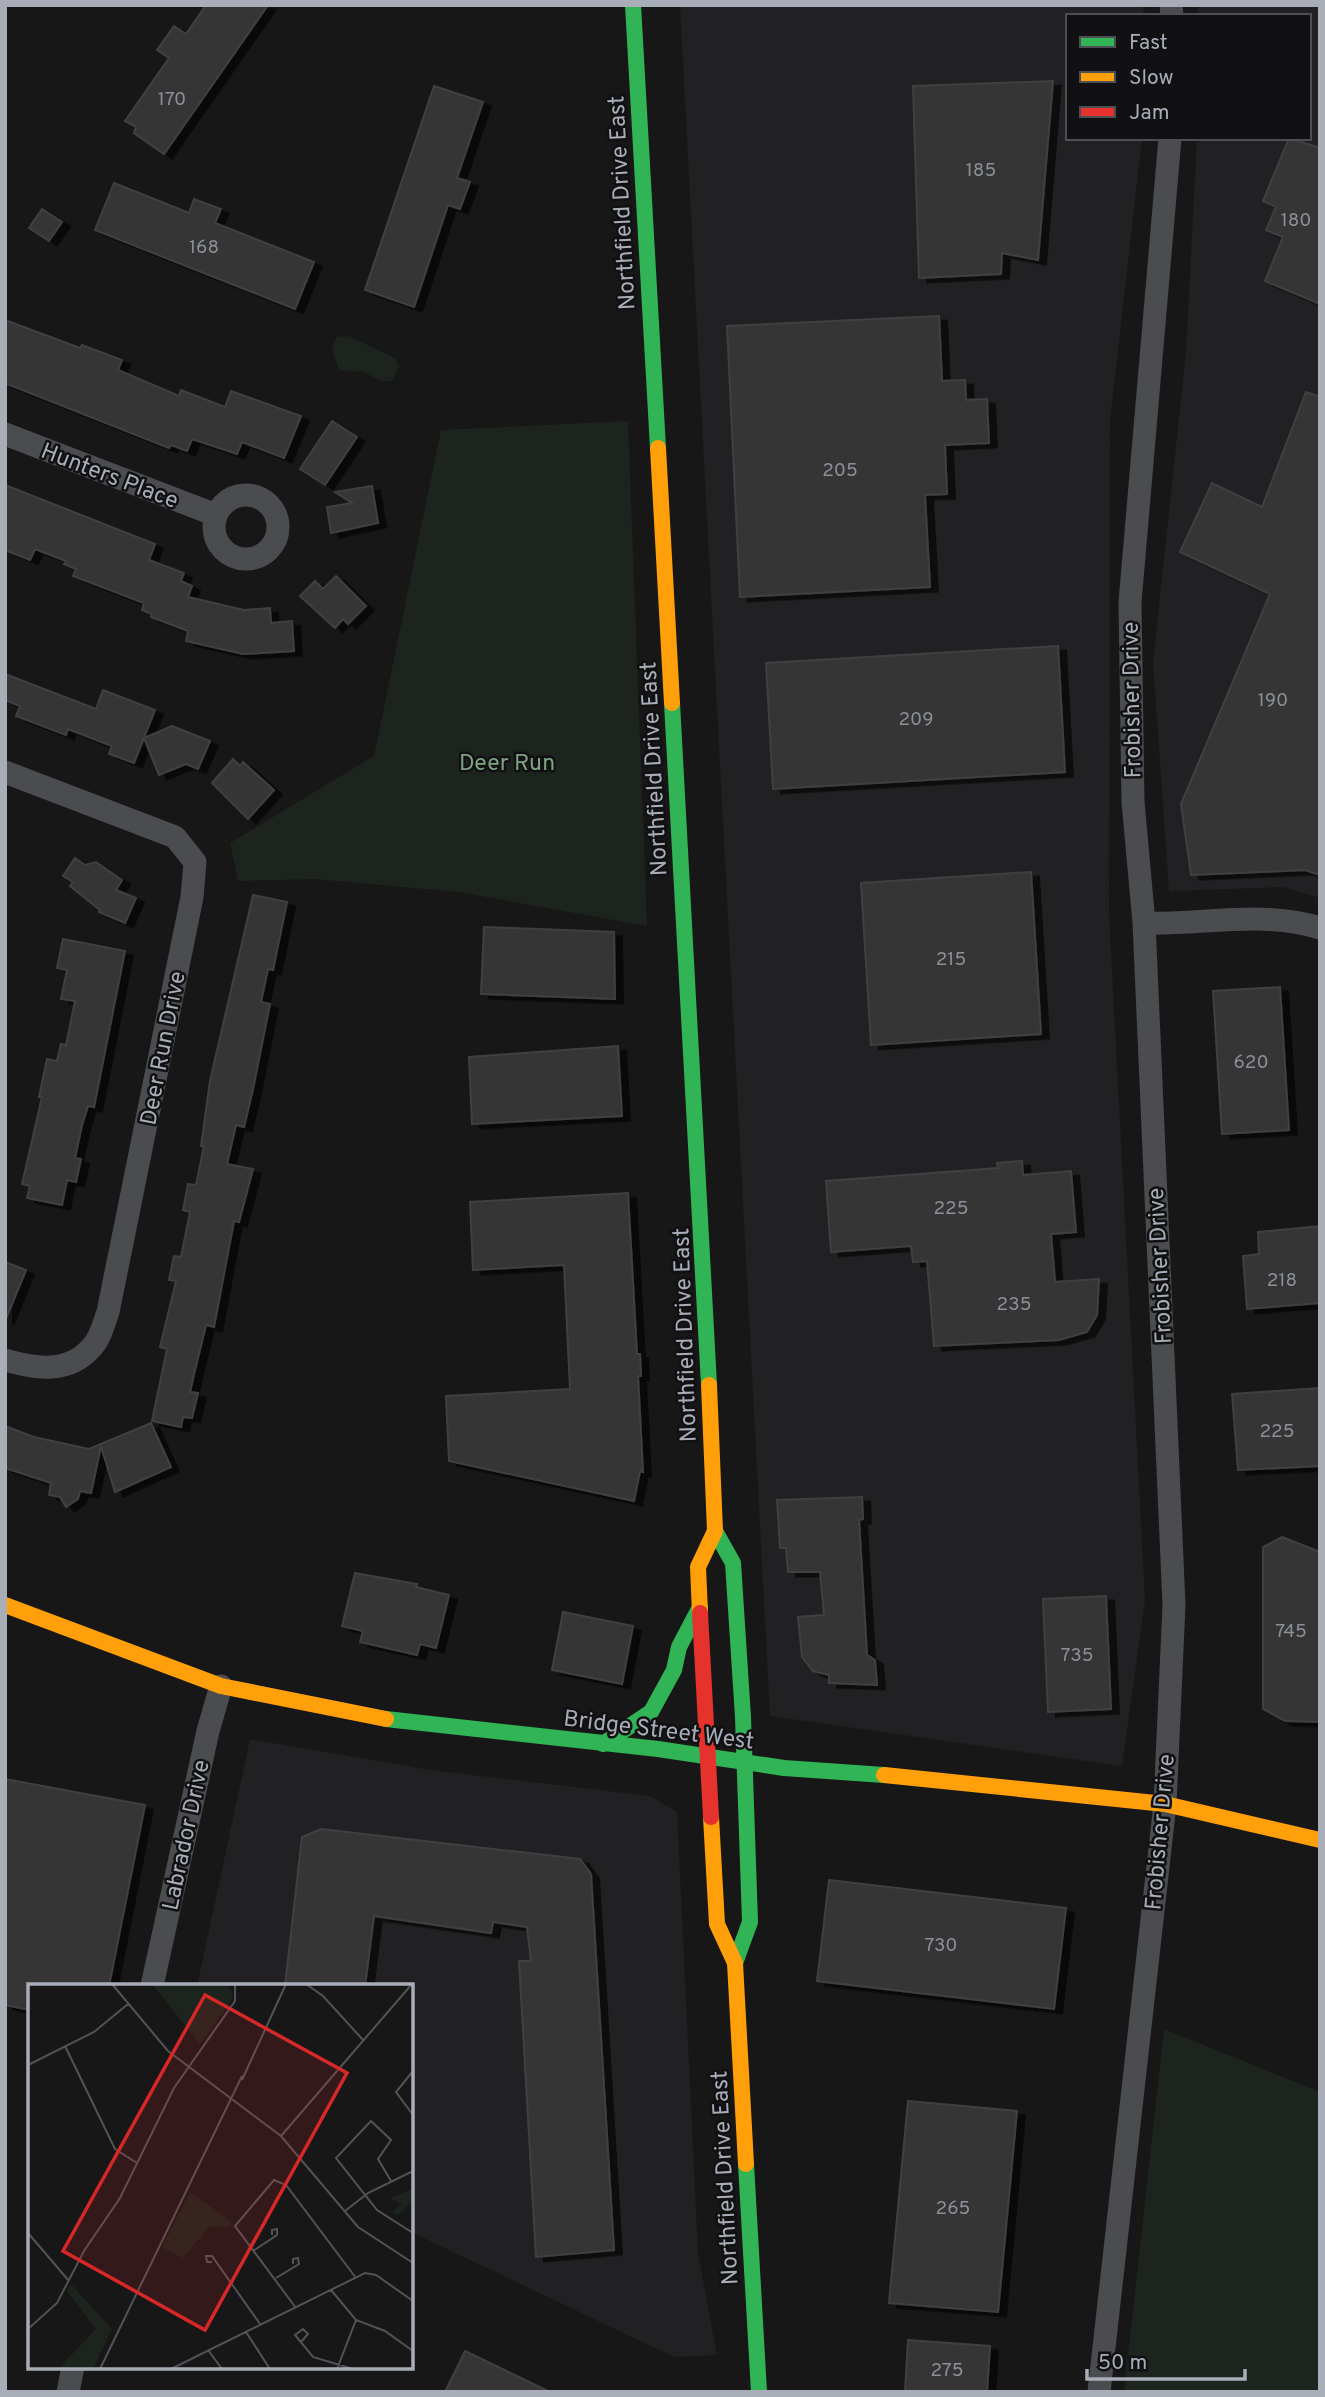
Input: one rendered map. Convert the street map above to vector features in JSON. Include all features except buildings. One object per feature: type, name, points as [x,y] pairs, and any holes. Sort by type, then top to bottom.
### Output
[{"type":"main road","name":"Northfield Drive East","points":[[633,5],[702,1230],[715,1531],[733,1563],[745,1762],[750,1922],[735,1963]]},
{"type":"main road","name":"Northfield Drive East","points":[[715,1531],[698,1567],[700,1607],[717,1924],[735,1963],[759,2392]]},
{"type":"main road","name":"Bridge Street West","points":[[5,1605],[221,1686],[384,1719],[784,1768],[951,1780],[1165,1804],[1320,1840]]},
{"type":"main road","points":[[603,1744],[651,1712],[674,1670],[679,1647],[700,1607]]},
{"type":"street","name":"Frobisher Drive","points":[[1099,2392],[1165,1804],[1174,1605],[1144,923],[1133,802],[1130,602],[1170,140]]},
{"type":"street","name":"Hunters Place","points":[[5,434],[216,515]]},
{"type":"street","name":"Deer Run Drive","points":[[5,772],[175,837],[195,862],[192,897],[108,1312],[94,1347],[68,1366],[33,1368],[5,1360]]},
{"type":"street","points":[[1144,923],[1174,924],[1248,918],[1302,923],[1320,928]]},
{"type":"street","name":"Labrador Drive","points":[[152,1984],[221,1686]]},
{"type":"street","points":[[68,2392],[73,2369]]},
{"type":"shaded area","points":[[680,5],[1143,5],[1144,14],[1066,14],[1066,140],[1142,140],[1110,421],[1109,914],[1145,1600],[1122,1766],[770,1716]]},
{"type":"shaded area","points":[[1198,5],[1320,5],[1320,898],[1284,887],[1169,891],[1153,662],[1186,352],[1197,140],[1311,140],[1311,14],[1198,14]]},
{"type":"shaded area","points":[[250,1739],[430,1770],[650,1796],[677,1812],[698,2253],[717,2355],[674,2357],[413,2233],[413,1984],[197,1984]]},
{"type":"green space","points":[[349,336],[395,358],[399,366],[392,381],[382,381],[363,372],[339,370],[332,349],[337,337]]},
{"type":"green space","name":"Deer Run","points":[[628,421],[647,926],[458,892],[315,879],[238,881],[230,843],[374,756],[441,430]]},
{"type":"green space","points":[[1164,2029],[1320,2092],[1320,2392],[1124,2392]]},
{"type":"traffic: fast","points":[[633,5],[658,448]]},
{"type":"traffic: fast","points":[[672,703],[709,1385]]},
{"type":"traffic: fast","points":[[715,1531],[733,1563],[743,1717],[750,1922],[735,1963]]},
{"type":"traffic: fast","points":[[603,1744],[651,1712],[674,1670],[679,1647],[700,1607]]},
{"type":"traffic: fast","points":[[386,1719],[658,1749],[784,1768],[884,1775]]},
{"type":"traffic: fast","points":[[746,2164],[759,2392]]},
{"type":"traffic: slow","points":[[658,448],[672,703]]},
{"type":"traffic: slow","points":[[700,1613],[698,1567],[715,1531],[709,1385]]},
{"type":"traffic: slow","points":[[5,1605],[221,1686],[386,1719]]},
{"type":"traffic: slow","points":[[884,1775],[1165,1804],[1320,1840]]},
{"type":"traffic: slow","points":[[711,1817],[717,1924],[735,1963],[746,2164]]},
{"type":"traffic: jam","points":[[700,1613],[711,1817]]}]
